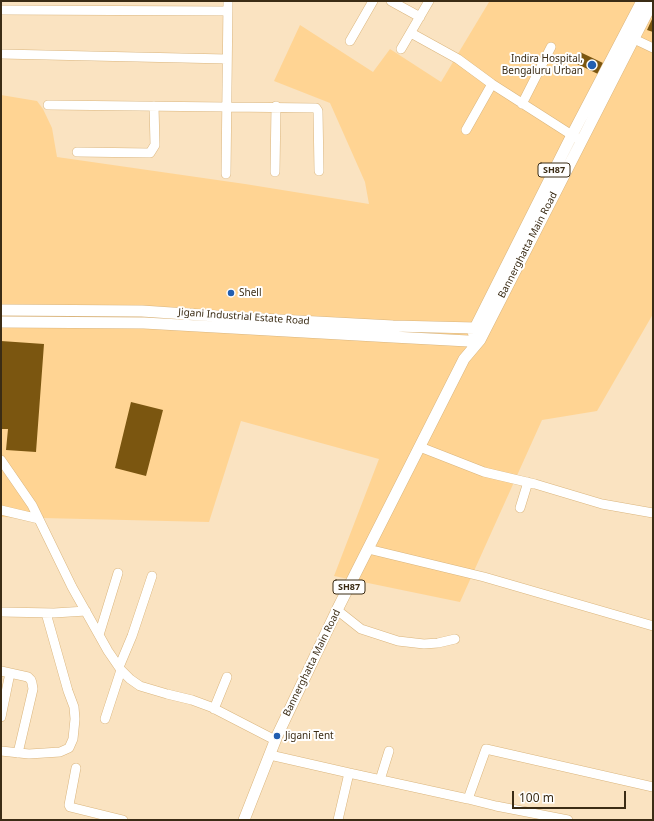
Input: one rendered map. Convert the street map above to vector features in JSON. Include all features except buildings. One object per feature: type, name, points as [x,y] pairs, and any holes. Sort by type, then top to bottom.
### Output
[{"type":"main road","name":"Bannerghatta Main Road","points":[[244,820],[275,740],[337,610],[481,328],[576,138],[642,1]]},
{"type":"main road","name":"Bannerghatta Main Road","points":[[576,138],[634,39],[653,1]]},
{"type":"main road","name":"Jigani Industrial Estate Road","points":[[1,310],[142,311],[307,322],[481,328]]},
{"type":"main road","name":"Jigani Industrial Estate Road","points":[[1,322],[144,323],[474,340]]},
{"type":"street","points":[[226,174],[228,1]]},
{"type":"street","points":[[350,42],[373,1]]},
{"type":"street","points":[[391,1],[420,17]]},
{"type":"street","points":[[401,49],[430,1]]},
{"type":"street","points":[[1,10],[228,11]]},
{"type":"street","points":[[411,33],[458,59],[492,84],[576,138]]},
{"type":"street","points":[[634,39],[653,48]]},
{"type":"street","points":[[522,104],[551,47]]},
{"type":"street","points":[[1,54],[227,59]]},
{"type":"street","points":[[466,130],[492,84]]},
{"type":"street","points":[[48,105],[314,107],[318,109],[319,171]]},
{"type":"street","points":[[77,152],[150,153],[155,145],[154,106]]},
{"type":"street","points":[[275,172],[276,106]]},
{"type":"street","points":[[420,447],[484,472],[528,482],[602,504],[653,513]]},
{"type":"street","points":[[1,460],[32,504],[72,587],[108,652],[130,679],[140,686],[192,700],[214,709],[275,740]]},
{"type":"street","points":[[520,508],[528,482]]},
{"type":"street","points":[[1,510],[39,519]]},
{"type":"street","points":[[368,549],[484,577],[653,626]]},
{"type":"street","points":[[99,635],[118,573]]},
{"type":"street","points":[[105,719],[120,668],[152,576]]},
{"type":"street","points":[[337,610],[362,629],[398,641],[424,644],[438,643],[455,639]]},
{"type":"street","points":[[1,612],[46,613],[86,611]]},
{"type":"street","points":[[1,751],[29,754],[60,752],[69,748],[73,739],[75,719],[74,707],[46,613]]},
{"type":"street","points":[[1,671],[28,678],[31,680],[33,689],[18,753]]},
{"type":"street","points":[[1,717],[10,674]]},
{"type":"street","points":[[214,709],[227,677]]},
{"type":"street","points":[[468,799],[486,749],[653,787]]},
{"type":"street","points":[[380,780],[389,751]]},
{"type":"street","points":[[270,755],[496,806],[568,820]]},
{"type":"street","points":[[76,768],[69,805],[70,807],[123,820]]},
{"type":"street","points":[[338,820],[349,773]]},
{"type":"shaded area","points":[[488,1],[653,1],[653,314],[597,411],[542,420],[460,602],[334,576],[379,459],[241,421],[209,522],[1,517],[1,95],[37,101],[43,109],[52,128],[57,157],[245,184],[369,204],[365,182],[330,103],[274,81],[300,25],[373,72],[390,49],[441,82],[489,2]]},
{"type":"place","name":"Indira Hospital, Bengaluru Urban","points":[[592,65]]},
{"type":"place","name":"Shell","points":[[231,293]]},
{"type":"place","name":"Jigani Tent","points":[[277,736]]}]
